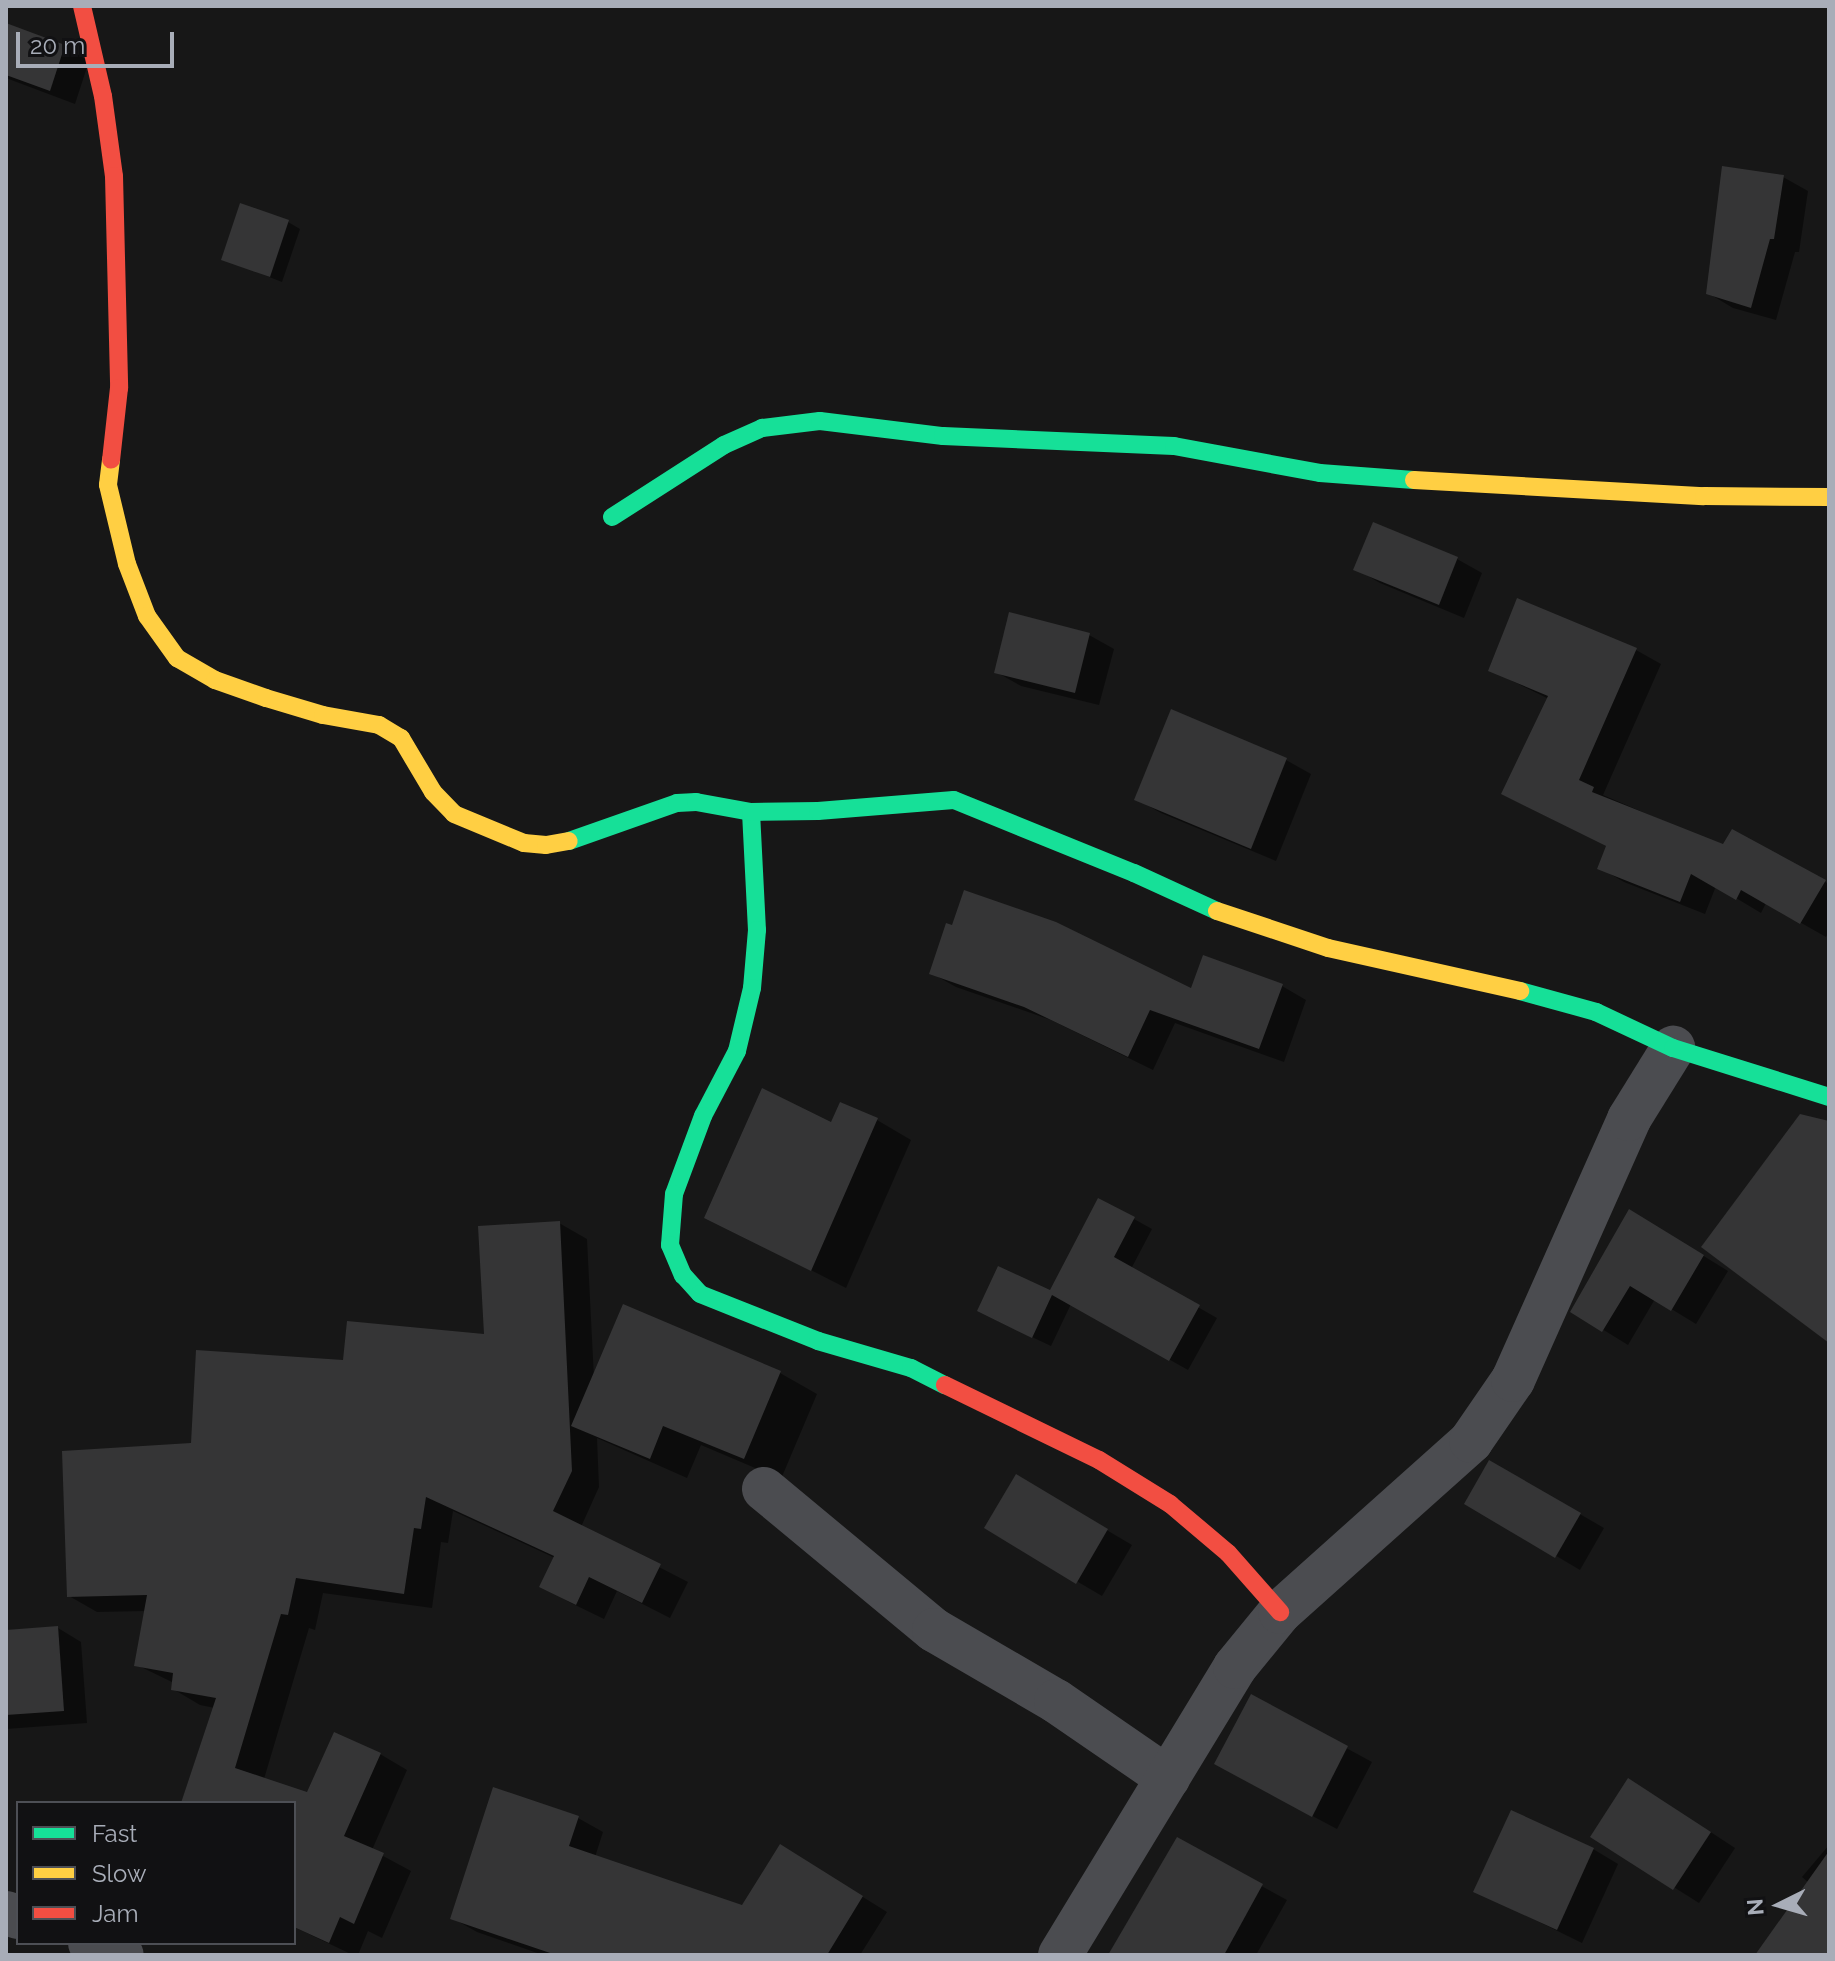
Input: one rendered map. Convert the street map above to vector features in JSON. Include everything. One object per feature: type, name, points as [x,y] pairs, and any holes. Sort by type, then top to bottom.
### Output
[{"type":"street","points":[[88,10],[114,176],[119,388],[108,485],[127,564],[142,603],[177,658],[215,680],[266,698],[323,715],[379,725],[401,738],[433,792],[454,814],[524,843],[546,845],[582,839],[677,803],[696,802],[751,812],[818,811],[954,800],[1134,873],[1231,918],[1328,948],[1527,993],[1596,1012],[1673,1048],[1829,1097]]},
{"type":"street","points":[[612,517],[724,445],[762,428],[820,421],[943,436],[1174,446],[1320,473],[1463,484],[1704,496],[1829,497]]},
{"type":"street","points":[[751,812],[757,930],[752,988],[737,1051],[703,1116],[674,1194],[670,1245],[683,1275],[700,1294],[818,1341],[911,1368],[1099,1460],[1170,1504],[1228,1553],[1280,1612]]},
{"type":"street","points":[[1060,1955],[1235,1667],[1280,1612],[1471,1441],[1513,1380],[1629,1119],[1673,1048]]},
{"type":"street","points":[[764,1489],[934,1630],[1056,1701],[1168,1778]]},
{"type":"street","points":[[95,1945],[122,1955]]},
{"type":"building","points":[[6,23],[65,45],[50,91],[6,75]]},
{"type":"building","points":[[1722,166],[1784,175],[1774,239],[1770,239],[1751,308],[1706,294]]},
{"type":"building","points":[[240,203],[289,220],[270,277],[221,260]]},
{"type":"building","points":[[1373,522],[1458,557],[1439,605],[1353,570]]},
{"type":"building","points":[[1517,598],[1637,648],[1579,780],[1594,787],[1592,792],[1723,844],[1732,829],[1826,880],[1800,924],[1741,890],[1736,900],[1691,874],[1680,902],[1597,869],[1606,846],[1501,794],[1548,696],[1488,671]]},
{"type":"building","points":[[1009,612],[1090,633],[1075,693],[994,673]]},
{"type":"building","points":[[1171,709],[1287,758],[1251,849],[1134,800]]},
{"type":"building","points":[[964,890],[1056,922],[1191,988],[1203,955],[1283,984],[1259,1049],[1150,1010],[1128,1057],[1024,1007],[929,974],[946,923],[952,925]]},
{"type":"building","points":[[762,1088],[831,1122],[840,1102],[878,1118],[811,1271],[704,1218]]},
{"type":"building","points":[[1800,1114],[1829,1121],[1829,1343],[1701,1247]]},
{"type":"building","points":[[1098,1198],[1135,1217],[1114,1257],[1200,1305],[1169,1361],[1052,1295],[1032,1338],[977,1311],[998,1266],[1050,1290]]},
{"type":"building","points":[[1629,1209],[1704,1255],[1671,1311],[1630,1286],[1602,1332],[1570,1312]]},
{"type":"building","points":[[560,1221],[572,1471],[553,1511],[661,1564],[642,1603],[589,1577],[576,1605],[539,1587],[554,1556],[426,1497],[421,1529],[414,1528],[404,1594],[296,1578],[288,1615],[281,1614],[235,1768],[307,1792],[334,1732],[381,1753],[344,1836],[384,1853],[354,1924],[340,1917],[329,1943],[296,1928],[296,1801],[182,1801],[216,1698],[171,1690],[173,1673],[134,1666],[147,1595],[67,1597],[62,1451],[191,1443],[196,1350],[343,1360],[347,1321],[484,1334],[478,1226]]},
{"type":"building","points":[[623,1304],[781,1371],[744,1459],[663,1426],[650,1459],[571,1426]]},
{"type":"building","points":[[1489,1460],[1581,1513],[1555,1558],[1464,1504]]},
{"type":"building","points":[[1016,1474],[1108,1529],[1076,1584],[984,1528]]},
{"type":"building","points":[[58,1626],[64,1711],[6,1715],[6,1630]]},
{"type":"building","points":[[1251,1694],[1348,1746],[1312,1817],[1214,1764]]},
{"type":"building","points":[[1628,1778],[1711,1832],[1673,1890],[1590,1837]]},
{"type":"building","points":[[493,1787],[579,1816],[569,1846],[742,1905],[780,1844],[863,1896],[827,1955],[556,1955],[450,1919]]},
{"type":"building","points":[[1511,1810],[1594,1848],[1557,1930],[1473,1892]]},
{"type":"building","points":[[1177,1837],[1263,1884],[1224,1955],[1108,1955]]},
{"type":"building","points":[[1829,1851],[1829,1955],[1755,1955]]},
{"type":"traffic: fast","points":[[612,517],[724,445],[762,428],[820,421],[943,436],[1174,446],[1320,473],[1414,480]]},
{"type":"traffic: fast","points":[[569,841],[677,803],[696,802],[751,812],[818,811],[954,800],[1134,873],[1217,911]]},
{"type":"traffic: fast","points":[[751,812],[757,930],[752,988],[737,1051],[703,1116],[674,1194],[670,1245],[683,1275],[700,1294],[818,1341],[911,1368],[945,1385]]},
{"type":"traffic: fast","points":[[1520,991],[1596,1012],[1673,1048],[1829,1097]]},
{"type":"traffic: slow","points":[[111,460],[108,485],[127,564],[147,616],[177,658],[215,680],[266,698],[323,715],[379,725],[401,738],[433,792],[454,814],[524,843],[546,845],[569,841]]},
{"type":"traffic: slow","points":[[1414,480],[1704,496],[1829,497]]},
{"type":"traffic: slow","points":[[1217,911],[1328,948],[1520,991]]},
{"type":"traffic: jam","points":[[82,6],[103,96],[114,176],[119,388],[111,460]]},
{"type":"traffic: jam","points":[[945,1385],[1099,1460],[1170,1504],[1228,1553],[1280,1612]]}]
